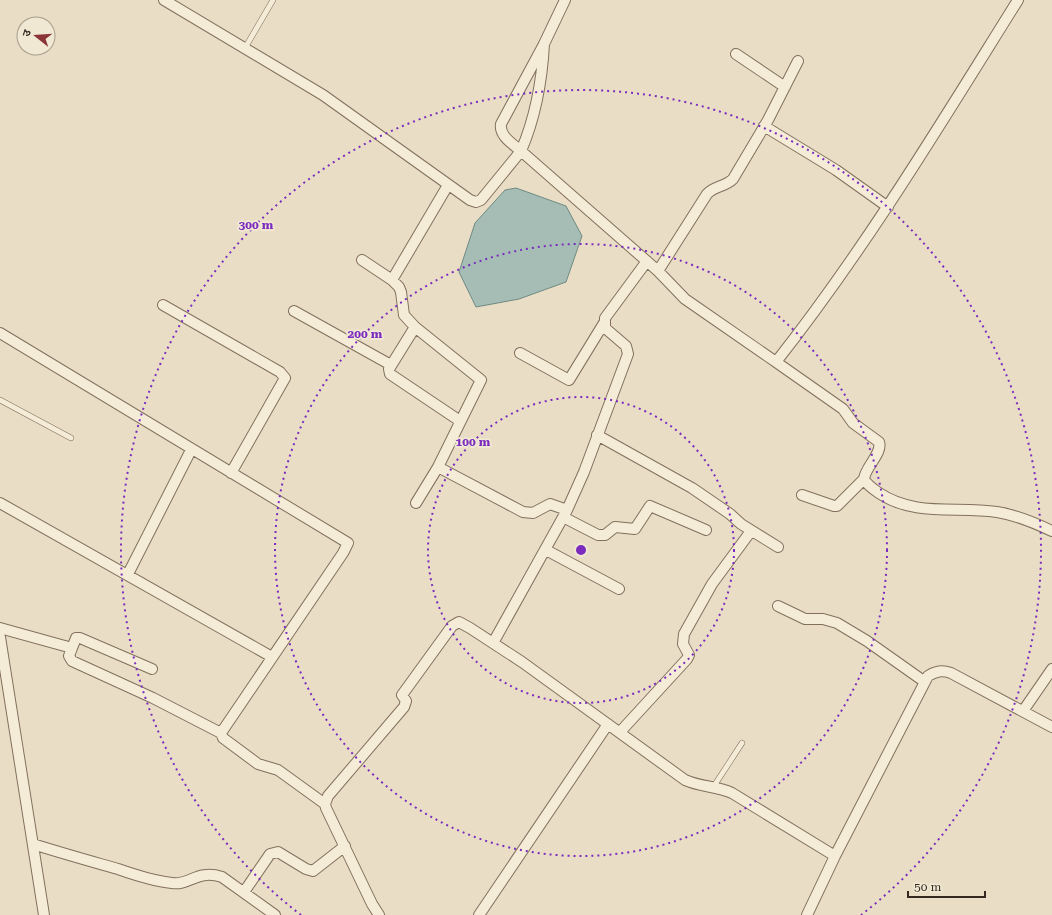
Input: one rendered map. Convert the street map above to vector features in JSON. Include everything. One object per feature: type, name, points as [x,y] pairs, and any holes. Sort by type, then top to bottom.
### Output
[{"type":"street","points":[[164,0],[323,95],[448,185],[470,200],[476,202],[481,200],[521,151],[537,105],[542,74],[544,44]]},
{"type":"street","points":[[565,0],[544,44],[501,124],[500,130],[503,135],[658,271],[685,299],[703,313],[843,409],[853,423],[879,442],[880,449],[865,473],[864,478],[837,506],[802,495]]},
{"type":"street","points":[[776,362],[818,309],[888,207],[1018,0]]},
{"type":"street","points":[[736,54],[785,87]]},
{"type":"street","points":[[658,271],[707,194],[711,190],[729,183],[733,179],[764,126],[798,61]]},
{"type":"street","points":[[764,126],[836,170],[888,207]]},
{"type":"street","points":[[392,280],[448,185]]},
{"type":"street","points":[[362,260],[392,280],[402,292],[404,315],[415,327],[482,380],[438,467],[416,503]]},
{"type":"street","points":[[520,353],[569,380],[604,323],[605,318],[647,261]]},
{"type":"street","points":[[163,305],[280,372],[285,378],[231,474]]},
{"type":"street","points":[[294,311],[391,365]]},
{"type":"street","points":[[493,643],[565,514],[584,472],[628,354],[626,346],[608,333],[604,323]]},
{"type":"street","points":[[415,327],[391,365],[389,372],[392,376],[460,421]]},
{"type":"street","points":[[0,333],[191,450],[348,543],[343,553],[221,732]]},
{"type":"street","points":[[597,435],[692,488],[730,514],[751,531],[778,546]]},
{"type":"street","points":[[128,574],[191,450]]},
{"type":"street","points":[[438,467],[523,512],[533,513],[550,504],[592,533],[598,535],[605,534],[615,527],[635,528],[650,506],[706,530]]},
{"type":"street","points":[[864,478],[870,487],[891,500],[918,509],[999,512],[1052,531]]},
{"type":"street","points":[[0,503],[128,574],[272,657]]},
{"type":"street","points":[[620,732],[687,659],[689,655],[683,644],[684,634],[712,584],[751,531]]},
{"type":"street","points":[[546,550],[619,589]]},
{"type":"street","points":[[778,606],[805,619],[823,619],[838,623],[867,641],[925,682]]},
{"type":"street","points":[[325,804],[328,796],[404,707],[406,701],[402,695],[452,626],[459,622],[493,643],[620,732],[685,780],[714,786],[732,793],[835,856]]},
{"type":"street","points":[[0,628],[72,648]]},
{"type":"street","points":[[0,637],[44,915]]},
{"type":"street","points":[[152,669],[80,638],[76,638],[69,656],[72,661],[153,698],[221,732],[223,738],[258,764],[278,770],[325,804],[378,915]]},
{"type":"street","points":[[1023,711],[1052,669]]},
{"type":"street","points":[[807,915],[835,856],[928,676],[934,672],[943,671],[951,673],[1052,727]]},
{"type":"street","points":[[479,915],[608,724]]},
{"type":"street","points":[[33,844],[143,877],[173,884],[200,875],[215,875],[222,877],[275,915]]},
{"type":"street","points":[[244,892],[270,854],[273,852],[278,852],[306,869],[313,871],[345,846]]},
{"type":"lane","points":[[245,48],[273,0]]},
{"type":"lane","points":[[0,400],[71,438]]},
{"type":"lane","points":[[714,786],[742,743]]},
{"type":"water","points":[[516,188],[566,206],[582,236],[566,282],[519,299],[476,307],[459,272],[475,223],[505,190]]}]
